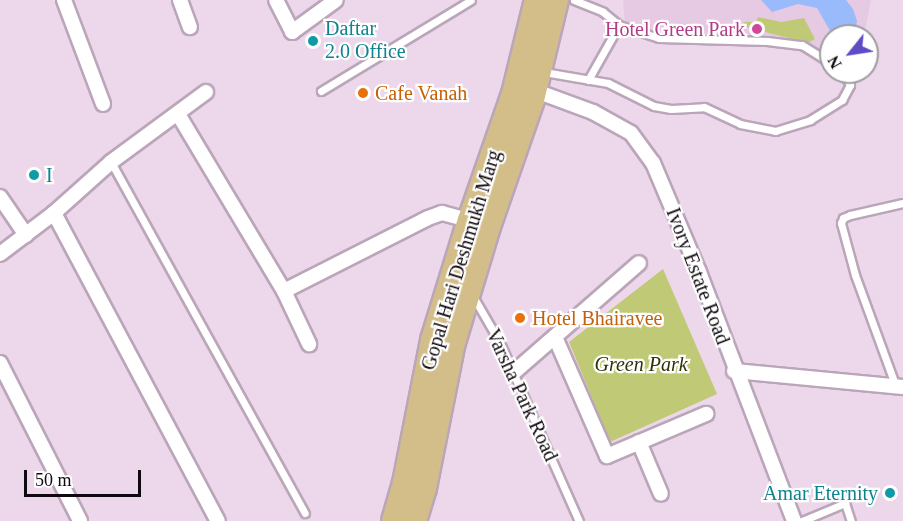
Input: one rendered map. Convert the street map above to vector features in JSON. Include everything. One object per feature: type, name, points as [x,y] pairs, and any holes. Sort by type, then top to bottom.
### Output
[{"type":"main road","name":"Gopal Hari Deshmukh Marg","points":[[415,521],[424,488],[453,345],[469,220],[513,94],[536,0]]},
{"type":"main road","name":"Gopal Hari Deshmukh Marg","points":[[393,521],[404,483],[432,340],[460,287],[538,81],[557,0]]},
{"type":"street","points":[[64,0],[103,104]]},
{"type":"street","points":[[180,0],[190,27]]},
{"type":"street","points":[[276,0],[292,32],[336,0]]},
{"type":"street","name":"Ivory Estate Road","points":[[538,81],[631,133],[653,163],[699,272],[734,371],[794,521]]},
{"type":"street","points":[[0,254],[54,213],[111,162],[206,92]]},
{"type":"street","points":[[178,114],[284,291],[309,344]]},
{"type":"street","points":[[0,197],[26,235]]},
{"type":"street","points":[[54,213],[218,521]]},
{"type":"street","points":[[284,291],[428,218],[442,213],[469,220]]},
{"type":"street","points":[[513,373],[639,263]]},
{"type":"street","points":[[555,337],[607,456],[706,414]]},
{"type":"street","points":[[0,363],[81,521]]},
{"type":"street","points":[[734,371],[900,387]]},
{"type":"street","points":[[639,442],[662,494]]},
{"type":"lane","points":[[321,91],[471,0]]},
{"type":"lane","points":[[574,0],[603,12],[619,25],[659,38],[767,40],[802,45],[819,56]]},
{"type":"lane","points":[[588,80],[619,25]]},
{"type":"lane","points":[[538,81],[588,80],[608,83],[654,106],[671,109],[704,107],[740,124],[775,131],[810,120],[842,99],[849,84]]},
{"type":"lane","points":[[111,162],[305,513]]},
{"type":"lane","points":[[900,387],[855,275],[841,223],[843,218],[850,215],[903,203]]},
{"type":"lane","name":"Varsha Park Road","points":[[460,287],[500,343],[579,521]]},
{"type":"lane","points":[[802,521],[845,503],[851,521]]},
{"type":"shaded area","name":"Hotel Green Park","points":[[623,0],[871,0],[866,24],[819,24],[819,53],[729,32],[694,35],[625,26]]},
{"type":"green space","points":[[758,17],[781,22],[804,18],[815,39],[808,43],[742,26],[744,22],[756,22]]},
{"type":"green space","name":"Green Park","points":[[663,269],[717,394],[610,442],[569,342]]},
{"type":"water","points":[[761,0],[846,0],[853,9],[857,21],[856,24],[826,24],[817,8],[798,4],[772,12]]},
{"type":"place","name":"Hotel Green Park","points":[[757,29]]},
{"type":"place","name":"Daftar 2.0 Office","points":[[313,41]]},
{"type":"place","name":"Cafe Vanah","points":[[363,93]]},
{"type":"place","name":"I","points":[[34,175]]},
{"type":"place","name":"Hotel Bhairavee","points":[[520,318]]},
{"type":"place","name":"Amar Eternity","points":[[890,493]]}]
